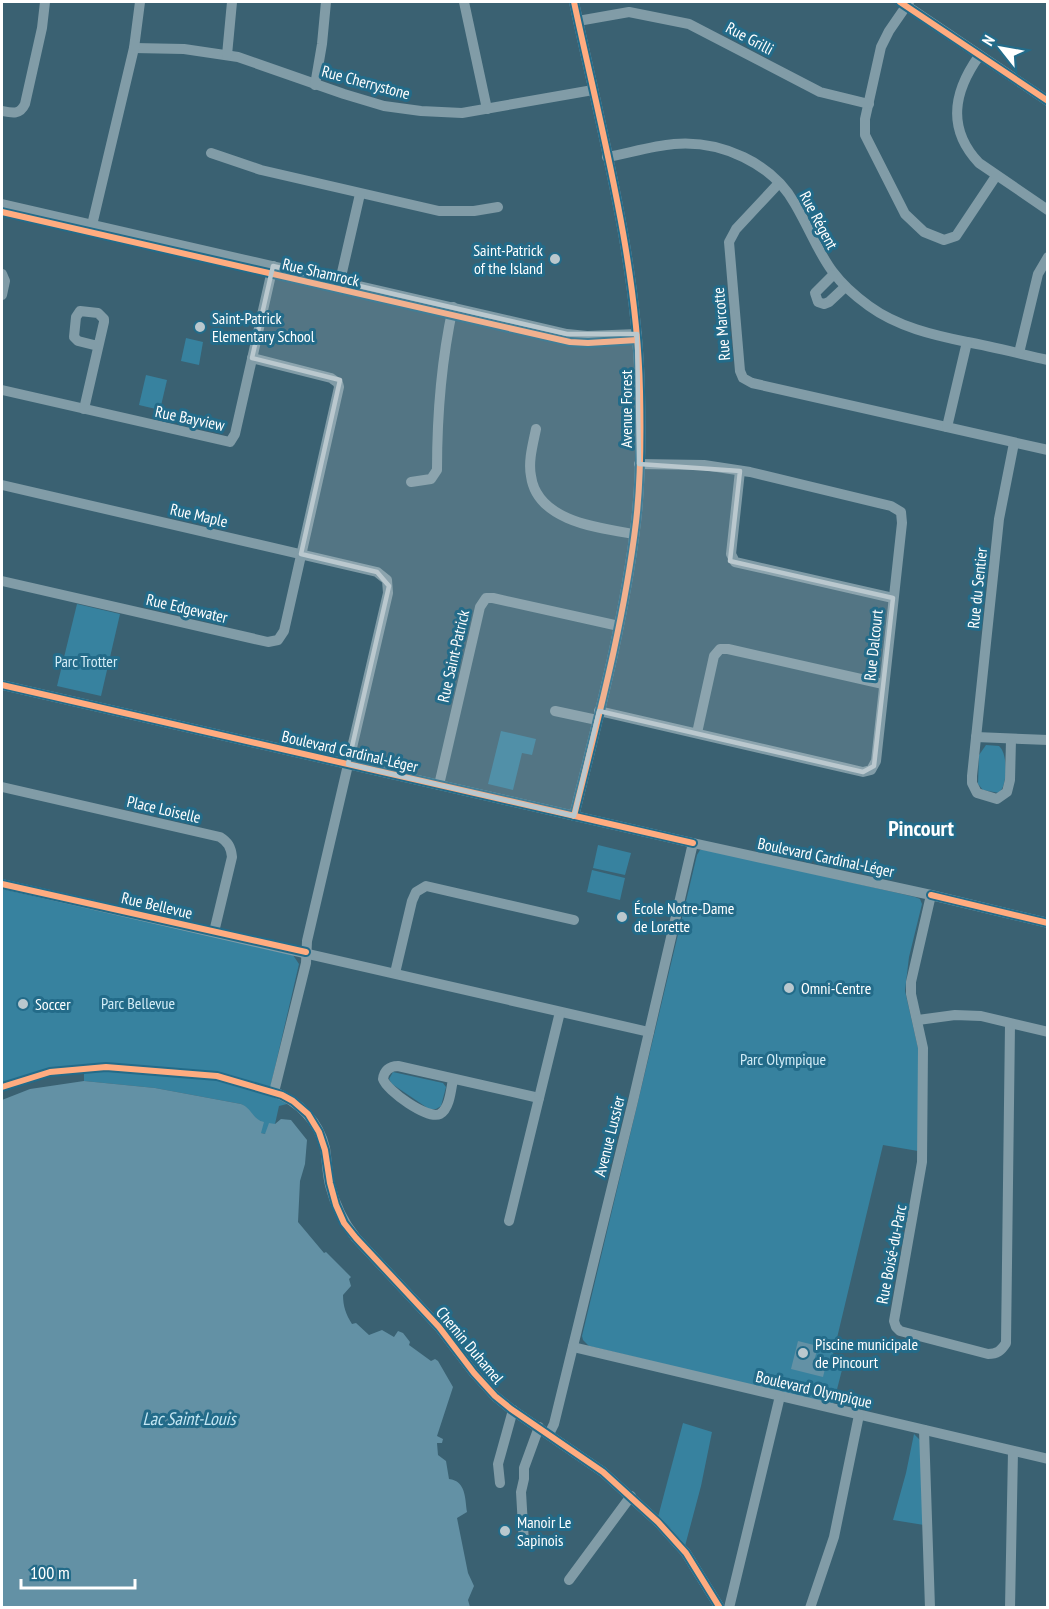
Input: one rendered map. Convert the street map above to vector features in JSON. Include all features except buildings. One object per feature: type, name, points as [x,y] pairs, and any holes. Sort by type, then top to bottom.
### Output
[{"type":"street","points":[[2,111],[16,113],[21,111],[25,104],[42,28],[45,2]]},
{"type":"street","points":[[92,225],[134,48],[140,2]]},
{"type":"street","points":[[227,55],[232,2]]},
{"type":"street","points":[[315,85],[326,2]]},
{"type":"street","points":[[464,2],[486,109]]},
{"type":"street","name":"Avenue Forest","points":[[574,2],[627,260],[637,333],[640,390],[639,464],[634,534],[619,626],[574,816]]},
{"type":"street","points":[[996,176],[956,236],[944,240],[924,232],[905,214],[867,141],[864,128],[883,41],[905,3],[1047,101]]},
{"type":"street","name":"Rue Grilli","points":[[578,21],[629,12],[689,24],[820,92],[869,104]]},
{"type":"street","name":"Rue Cherrystone","points":[[134,48],[192,50],[227,55],[384,106],[421,111],[462,113],[593,90]]},
{"type":"street","points":[[979,56],[963,81],[956,121],[960,133],[975,159],[1047,210]]},
{"type":"street","name":"Rue Régent","points":[[607,157],[675,144],[708,145],[728,150],[768,172],[779,183],[794,202],[833,275],[868,306],[893,321],[922,331],[1047,360]]},
{"type":"street","points":[[212,153],[261,170],[439,211],[474,211],[498,207]]},
{"type":"street","name":"Rue Marcotte","points":[[779,183],[736,229],[729,242],[740,371],[743,378],[752,383],[1047,450]]},
{"type":"street","points":[[340,281],[360,194]]},
{"type":"street","name":"Rue Shamrock","points":[[2,204],[567,334],[587,336],[637,333]]},
{"type":"street","points":[[1019,353],[1038,274],[1047,257]]},
{"type":"street","name":"Rue Bayview","points":[[2,390],[230,442],[235,434],[273,266]]},
{"type":"street","points":[[2,274],[5,281],[2,295]]},
{"type":"street","name":"Rue Régent","points":[[833,275],[815,293],[818,302],[824,304],[829,302],[845,287]]},
{"type":"street","points":[[411,482],[431,479],[437,470],[438,400],[442,363],[453,307]]},
{"type":"street","points":[[947,427],[968,342]]},
{"type":"street","points":[[84,409],[99,346]]},
{"type":"street","points":[[252,358],[331,378],[338,383],[339,387],[301,554]]},
{"type":"street","points":[[536,429],[530,470],[533,486],[542,501],[559,513],[582,523],[634,534]]},
{"type":"street","name":"Rue du Sentier","points":[[1011,740],[1009,786],[1003,796],[990,798],[977,793],[972,783],[999,519],[1014,443]]},
{"type":"street","name":"Rue Dalcourt","points":[[555,711],[598,715],[697,733],[868,771],[876,761],[902,523],[902,516],[898,508],[740,471],[704,465],[639,464]]},
{"type":"street","points":[[740,471],[731,554],[735,562],[893,598]]},
{"type":"street","name":"Rue Maple","points":[[2,485],[377,572],[387,580],[388,592],[348,764]]},
{"type":"street","name":"Rue Edgewater","points":[[2,581],[274,642],[282,637],[284,631],[301,554]]},
{"type":"street","name":"Rue Saint-Patrick","points":[[439,785],[483,600],[493,598],[619,626]]},
{"type":"street","points":[[697,733],[714,656],[720,649],[883,684]]},
{"type":"street","name":"Boulevard Cardinal-Léger","points":[[2,685],[1047,923]]},
{"type":"street","points":[[976,737],[1047,740]]},
{"type":"street","points":[[306,952],[348,764]]},
{"type":"street","name":"Place Loiselle","points":[[2,788],[225,840],[232,857],[214,932]]},
{"type":"street","name":"Avenue Lussier","points":[[549,1434],[554,1424],[573,1347],[693,843]]},
{"type":"street","name":"Rue Bellevue","points":[[2,884],[649,1032]]},
{"type":"street","points":[[395,973],[414,896],[426,886],[574,920]]},
{"type":"street","name":"Rue Boisé-du-Parc","points":[[931,895],[911,982],[911,994],[923,1048],[922,1162],[894,1321],[900,1331],[988,1354],[996,1354],[1003,1349],[1006,1343],[1010,1023]]},
{"type":"street","name":"Chemin Duhamel","points":[[306,952],[306,963],[274,1092],[293,1101],[316,1126],[325,1149],[334,1200],[350,1231],[439,1327],[478,1379],[513,1410],[603,1472],[631,1496],[680,1545],[720,1608]]},
{"type":"street","points":[[509,1221],[560,1011]]},
{"type":"street","points":[[918,1020],[968,1015],[981,1016],[1047,1032]]},
{"type":"street","points":[[453,1079],[446,1106],[440,1113],[431,1115],[390,1089],[383,1079],[387,1070],[398,1066],[539,1098]]},
{"type":"street","name":"Boulevard Olympique","points":[[573,1347],[1047,1459]]},
{"type":"street","points":[[729,1608],[780,1396]]},
{"type":"street","points":[[500,1483],[498,1464],[513,1410]]},
{"type":"street","points":[[810,1608],[834,1537],[860,1415]]},
{"type":"street","points":[[524,1543],[521,1492],[524,1468],[539,1427]]},
{"type":"street","points":[[924,1430],[930,1608]]},
{"type":"street","points":[[1010,1608],[1013,1451]]},
{"type":"street","points":[[568,1580],[631,1496]]},
{"type":"highlighted area","points":[[273,266],[567,334],[637,334],[639,464],[740,471],[730,561],[893,598],[874,766],[863,772],[599,711],[574,816],[348,764],[389,586],[377,572],[301,554],[340,380],[252,358]]},
{"type":"green space","points":[[186,338],[203,342],[199,365],[181,361]]},
{"type":"green space","points":[[146,375],[167,380],[160,410],[139,405]]},
{"type":"green space","name":"Parc Trotter","points":[[77,604],[120,614],[101,696],[57,686]]},
{"type":"green space","points":[[501,731],[536,739],[532,755],[522,753],[513,790],[488,784]]},
{"type":"green space","points":[[986,745],[999,746],[1004,755],[1005,776],[999,793],[983,790],[978,784],[979,755]]},
{"type":"green space","points":[[598,845],[631,853],[625,875],[593,868]]},
{"type":"green space","name":"Parc Olympique","points":[[706,849],[915,897],[920,899],[922,904],[909,957],[905,991],[918,1048],[918,1151],[883,1145],[832,1359],[844,1362],[833,1405],[589,1346],[582,1336],[697,855],[700,850]]},
{"type":"green space","points":[[592,870],[625,878],[620,900],[587,892]]},
{"type":"green space","name":"Parc Bellevue","points":[[2,887],[293,955],[299,964],[269,1093],[287,1104],[279,1106],[275,1124],[265,1134],[261,1133],[261,1121],[241,1104],[155,1088],[84,1081],[84,1066],[56,1067],[2,1083]]},
{"type":"green space","points":[[393,1072],[443,1083],[446,1087],[441,1106],[429,1109],[392,1084],[389,1079]]},
{"type":"green space","points":[[683,1423],[712,1432],[685,1546],[658,1517]]},
{"type":"green space","points":[[914,1434],[920,1440],[924,1525],[893,1520]]},
{"type":"water","name":"Lac Saint-Louis","points":[[84,1081],[155,1088],[241,1104],[264,1122],[261,1133],[265,1134],[269,1123],[275,1124],[281,1119],[291,1120],[307,1140],[305,1164],[300,1181],[298,1222],[324,1253],[326,1252],[351,1277],[349,1279],[351,1286],[343,1295],[344,1307],[350,1321],[352,1324],[356,1323],[369,1335],[382,1330],[394,1337],[398,1331],[403,1333],[410,1342],[409,1345],[431,1361],[435,1359],[438,1361],[453,1387],[437,1436],[443,1439],[442,1443],[437,1443],[438,1455],[446,1461],[449,1479],[459,1483],[465,1496],[467,1512],[457,1518],[468,1573],[474,1586],[468,1600],[470,1607],[2,1607],[2,1100],[30,1089]]},
{"type":"water","points":[[798,1341],[818,1346],[814,1362],[826,1365],[823,1377],[791,1369]]},
{"type":"cycle path","points":[[574,2],[625,244],[632,293],[640,391],[640,473],[631,559],[610,670],[574,816]]},
{"type":"cycle path","points":[[900,2],[1048,101]]},
{"type":"cycle path","points":[[2,212],[570,342],[637,340]]},
{"type":"cycle path","points":[[2,685],[693,843]]},
{"type":"cycle path","points":[[2,884],[306,952]]},
{"type":"cycle path","points":[[931,895],[1048,923]]},
{"type":"cycle path","points":[[2,1087],[50,1072],[106,1067],[217,1076],[282,1095],[293,1101],[308,1114],[319,1132],[336,1205],[344,1223],[356,1238],[439,1327],[474,1373],[495,1396],[603,1472],[658,1522],[686,1553],[720,1608]]},
{"type":"place","name":"Saint-Patrick of the Island","points":[[555,259]]},
{"type":"place","name":"Saint-Patrick Elementary School","points":[[200,327]]},
{"type":"place","name":"École Notre-Dame de Lorette","points":[[622,917]]},
{"type":"place","name":"Omni-Centre","points":[[789,988]]},
{"type":"place","name":"Soccer","points":[[23,1004]]},
{"type":"place","name":"Piscine municipale de Pincourt","points":[[803,1353]]},
{"type":"place","name":"Manoir Le Sapinois","points":[[505,1531]]},
{"type":"district","name":"Pincourt","points":[[921,828]]}]
